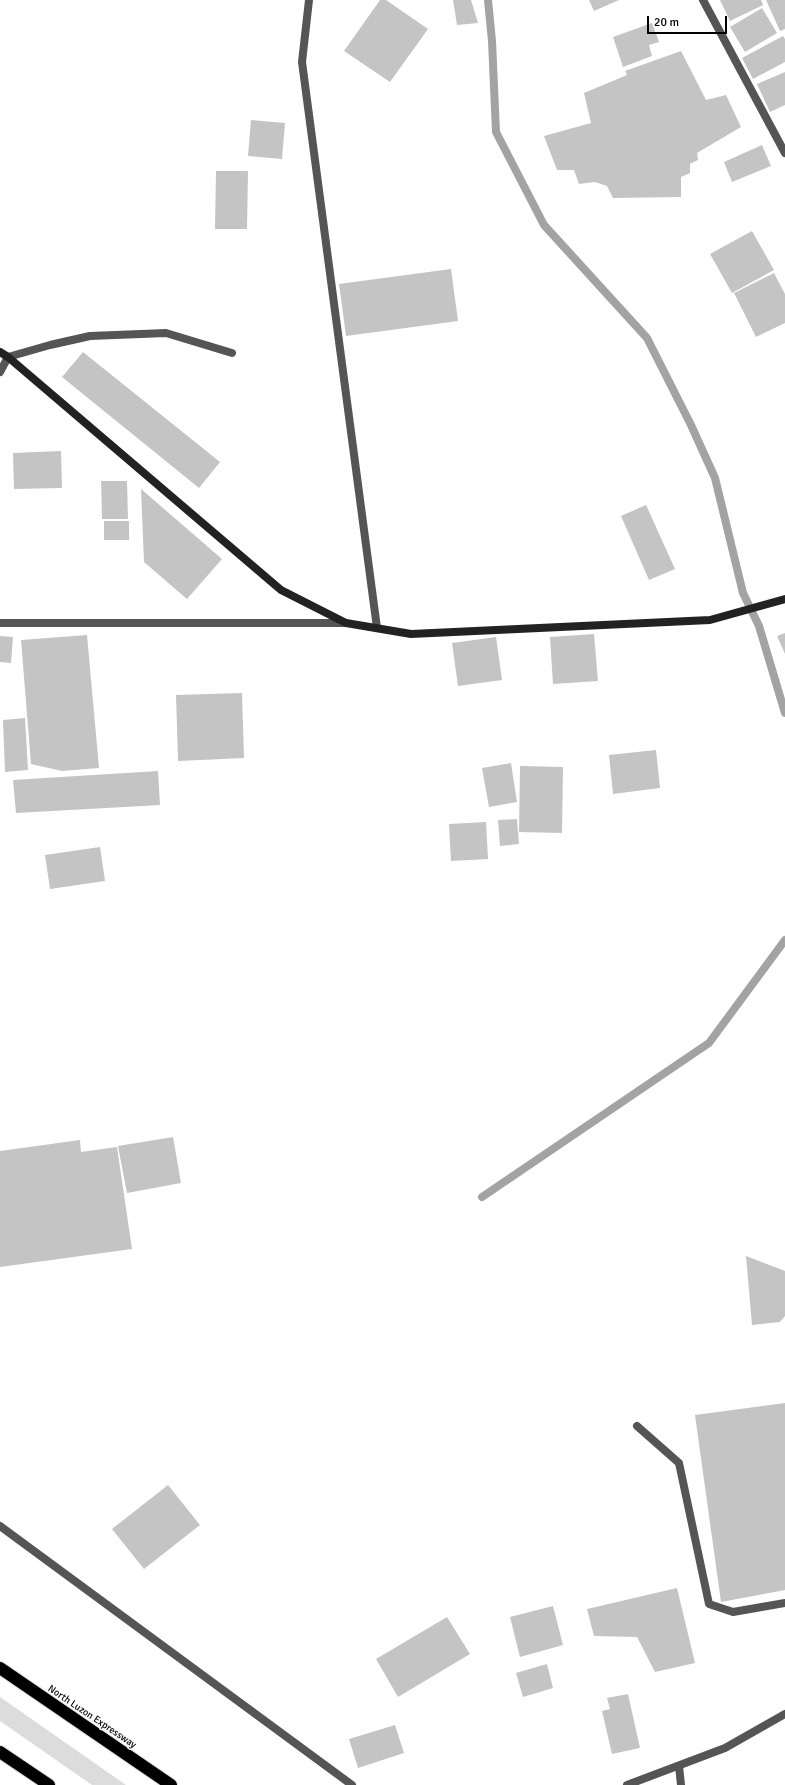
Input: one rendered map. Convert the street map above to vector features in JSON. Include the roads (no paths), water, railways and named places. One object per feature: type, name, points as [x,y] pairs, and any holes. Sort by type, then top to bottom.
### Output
[{"type":"highway","name":"North Luzon Expressway","points":[[0,1668],[172,1785]]},
{"type":"highway","points":[[0,1752],[49,1785]]},
{"type":"main road","points":[[0,352],[8,357],[281,590],[346,623],[411,634],[710,620],[785,599]]},
{"type":"street","points":[[310,0],[302,62],[377,628]]},
{"type":"street","points":[[702,0],[785,153]]},
{"type":"street","points":[[0,372],[8,357],[50,345],[90,336],[166,334],[232,353]]},
{"type":"street","points":[[0,623],[346,623]]},
{"type":"street","points":[[637,1426],[679,1463],[709,1604],[733,1612],[785,1602]]},
{"type":"street","points":[[0,1526],[352,1785]]},
{"type":"street","points":[[627,1785],[725,1748],[785,1714]]},
{"type":"street","points":[[678,1766],[681,1785]]},
{"type":"waterway","points":[[488,0],[492,41],[496,132],[544,225],[647,338],[691,425],[715,478],[743,593],[759,626],[785,713]]},
{"type":"waterway","points":[[482,1197],[709,1043],[785,940]]}]
